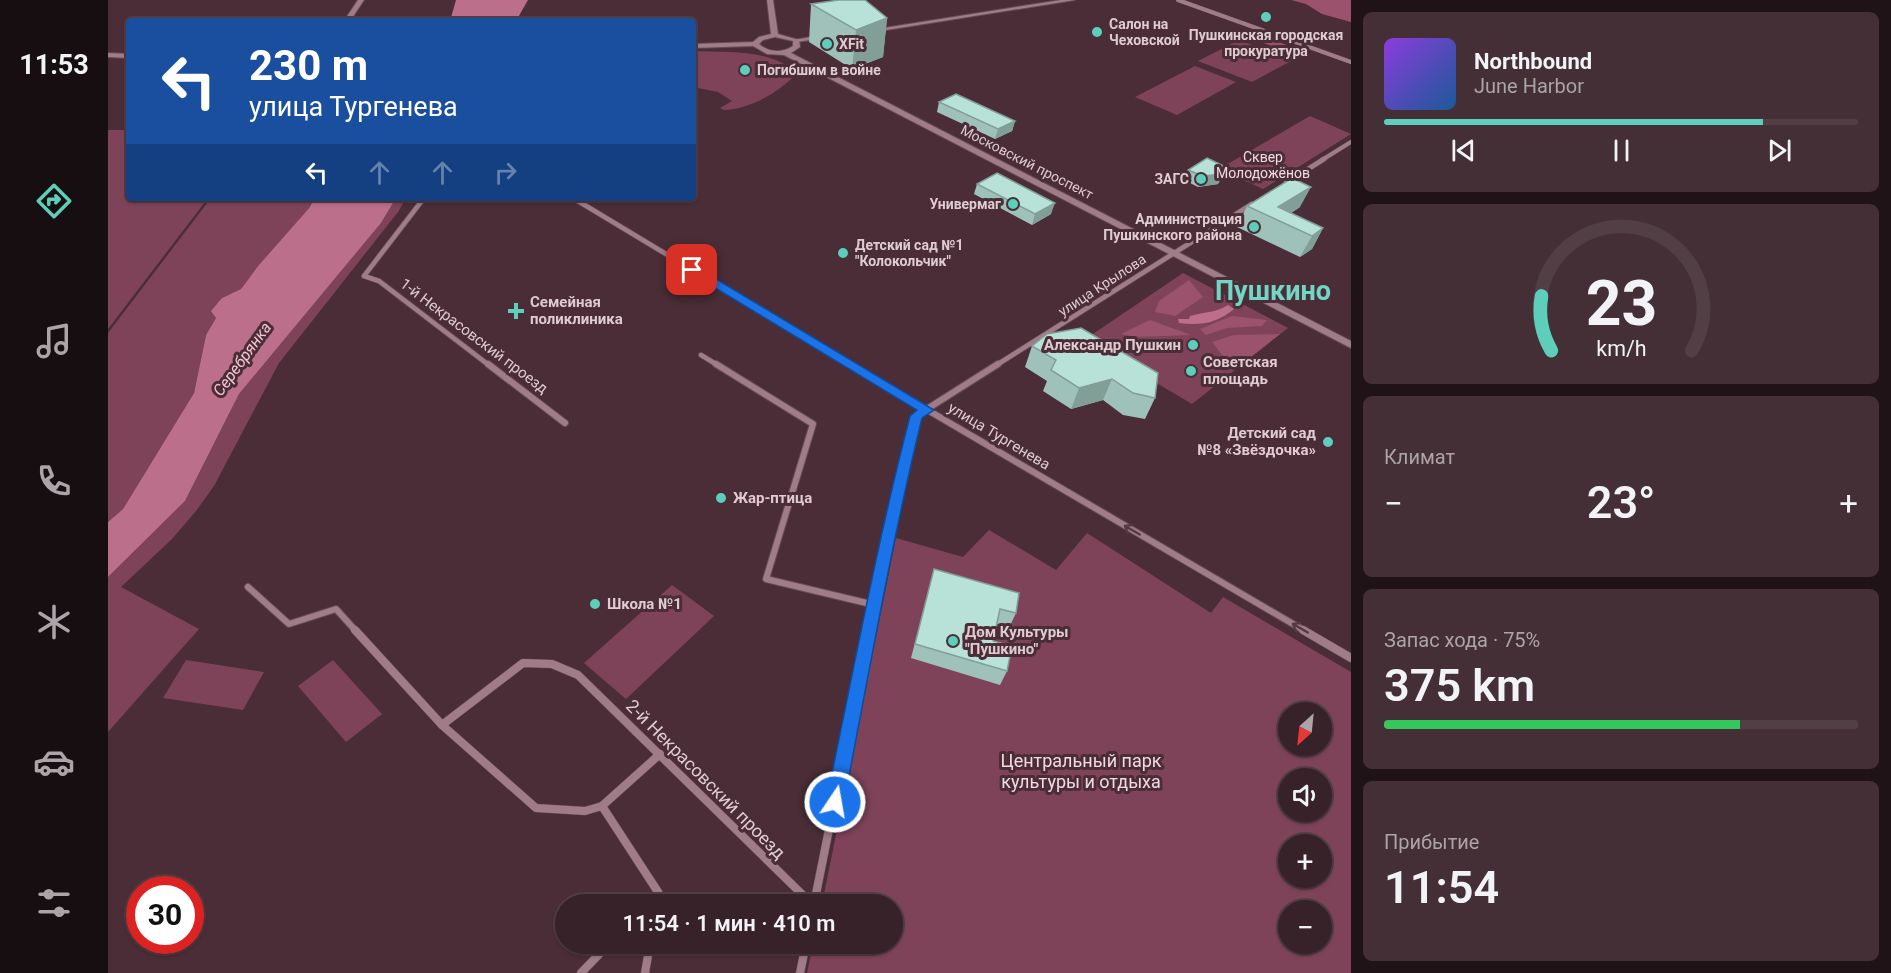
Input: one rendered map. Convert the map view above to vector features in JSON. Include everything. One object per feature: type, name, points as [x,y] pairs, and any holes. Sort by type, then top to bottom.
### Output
[{"type":"main road","points":[[770,0],[775,35]]},
{"type":"main road","points":[[696,46],[755,44],[761,38],[775,35],[796,40],[797,47],[786,53]]},
{"type":"main road","name":"Московский проспект","points":[[755,44],[762,51],[786,53],[1351,345]]},
{"type":"main road","points":[[108,55],[126,56]]},
{"type":"street","points":[[349,18],[361,0]]},
{"type":"street","points":[[863,31],[1072,0]]},
{"type":"street","points":[[1178,0],[1351,62]]},
{"type":"street","points":[[796,40],[832,36]]},
{"type":"street","points":[[1282,186],[1351,142]]},
{"type":"street","name":"улица Крылова","points":[[927,410],[1262,198]]},
{"type":"street","name":"1-й Некрасовский проезд","points":[[422,201],[364,276],[379,281],[565,423]]},
{"type":"street","name":"улица Тургенева","points":[[578,201],[927,410],[1351,658]]},
{"type":"street","points":[[701,356],[813,424],[766,579],[875,605]]},
{"type":"street","points":[[815,894],[875,605],[888,529],[916,416],[927,410]]},
{"type":"street","points":[[248,587],[288,624],[336,609],[442,725],[536,808],[577,812],[602,806],[660,754]]},
{"type":"street","name":"2-й Некрасовский проезд","points":[[442,725],[524,663],[552,664],[578,675],[803,894]]},
{"type":"street","points":[[602,806],[658,892]]},
{"type":"street","points":[[581,973],[599,954]]},
{"type":"street","points":[[645,973],[648,954]]},
{"type":"street","points":[[800,973],[804,954]]},
{"type":"green space","points":[[1239,40],[1293,60],[1252,82],[1198,61]]},
{"type":"green space","points":[[696,51],[748,53],[774,59],[797,73],[773,93],[754,103],[734,109],[720,108],[732,101],[718,92],[696,88]]},
{"type":"green space","points":[[1195,66],[1236,82],[1177,115],[1135,97]]},
{"type":"green space","name":"Сквер Молодожёнов","points":[[1310,116],[1351,134],[1263,189],[1219,169]]},
{"type":"green space","points":[[108,130],[126,130],[126,201],[206,201],[108,329]]},
{"type":"green space","points":[[209,201],[313,201],[241,289],[222,298],[216,318],[206,335],[194,393],[123,509],[108,522],[108,333]]},
{"type":"green space","points":[[394,201],[404,201],[279,363],[214,486],[196,511],[172,539],[121,587],[199,629],[108,732],[108,577],[185,501],[239,394],[381,223]]},
{"type":"green space","name":"Советская площадь","points":[[1183,273],[1288,328],[1192,404],[1084,340]]},
{"type":"green space","name":"Центральный парк культуры и отдыха","points":[[989,530],[1056,570],[1087,533],[1211,613],[1223,597],[1351,672],[1351,973],[807,973],[811,954],[903,954],[903,894],[824,894],[896,538],[963,557]]},
{"type":"green space","points":[[672,585],[714,616],[626,699],[584,663]]},
{"type":"green space","points":[[186,660],[264,672],[243,710],[163,698]]},
{"type":"green space","points":[[333,660],[382,714],[346,742],[298,686]]},
{"type":"shaded area","points":[[1291,0],[1351,0],[1351,22],[1322,14],[1306,4]]},
{"type":"shaded area","points":[[1253,33],[1306,52],[1293,60],[1277,54],[1283,50],[1247,37]]},
{"type":"shaded area","points":[[1189,280],[1203,297],[1175,316],[1155,312],[1159,301]]},
{"type":"shaded area","points":[[1232,316],[1267,320],[1262,326],[1227,328],[1206,335],[1200,329]]},
{"type":"shaded area","points":[[1150,320],[1191,335],[1136,337],[1121,334]]},
{"type":"shaded area","points":[[1280,334],[1243,363],[1223,356],[1212,342],[1234,335]]},
{"type":"water","points":[[456,0],[528,0],[518,18],[451,18]]},
{"type":"water","name":"Серебрянка","points":[[313,201],[394,201],[381,223],[239,394],[185,501],[108,577],[108,522],[123,509],[194,393],[206,335],[216,318],[211,311],[222,298],[241,289],[258,266],[310,207]]},
{"type":"water","points":[[1228,305],[1234,309],[1215,320],[1202,324],[1179,323],[1178,319],[1189,319],[1190,316],[1214,311]]},
{"type":"building","points":[[839,0],[865,0],[887,18],[856,30],[811,4]]},
{"type":"building","points":[[956,94],[1015,121],[998,129],[939,102]]},
{"type":"building","points":[[1207,158],[1226,167],[1223,174],[1203,176],[1188,170]]},
{"type":"building","points":[[997,173],[1055,203],[1035,214],[977,184]]},
{"type":"building","points":[[1292,178],[1311,187],[1278,207],[1323,228],[1312,236],[1247,206]]},
{"type":"building","points":[[1081,328],[1158,373],[1155,398],[1133,393],[1112,379],[1079,388],[1051,370],[1056,360],[1032,346],[1047,334]]},
{"type":"building","name":"Дом Культуры \"Пушкино\"","points":[[934,569],[1019,593],[1016,613],[1000,609],[993,641],[1012,646],[1007,671],[915,644]]},
{"type":"place","name":"Пушкинская городская прокуратура","points":[[1266,17]]},
{"type":"place","name":"Салон на Чеховской","points":[[1097,32]]},
{"type":"place","name":"XFit","points":[[827,44]]},
{"type":"place","name":"Погибшим в войне","points":[[745,70]]},
{"type":"place","name":"ЗАГС","points":[[1201,179]]},
{"type":"place","name":"Универмаг","points":[[1013,204]]},
{"type":"place","name":"Администрация Пушкинского района","points":[[1254,227]]},
{"type":"place","name":"Детский сад №1 \"Колокольчик\"","points":[[843,253]]},
{"type":"place","name":"Семейная поликлиника","points":[[516,311]]},
{"type":"place","name":"Александр Пушкин","points":[[1193,345]]},
{"type":"place","name":"Советская площадь","points":[[1191,371]]},
{"type":"place","name":"Детский сад №8 «Звёздочка»","points":[[1328,442]]},
{"type":"place","name":"Жар-птица","points":[[721,498]]},
{"type":"place","name":"Школа №1","points":[[595,604]]},
{"type":"place","name":"Дом Культуры \"Пушкино\"","points":[[953,641]]},
{"type":"district","name":"Пушкино","points":[[1273,291]]},
{"type":"route","points":[[692,270],[927,410],[916,416],[888,529],[835,802]]}]
